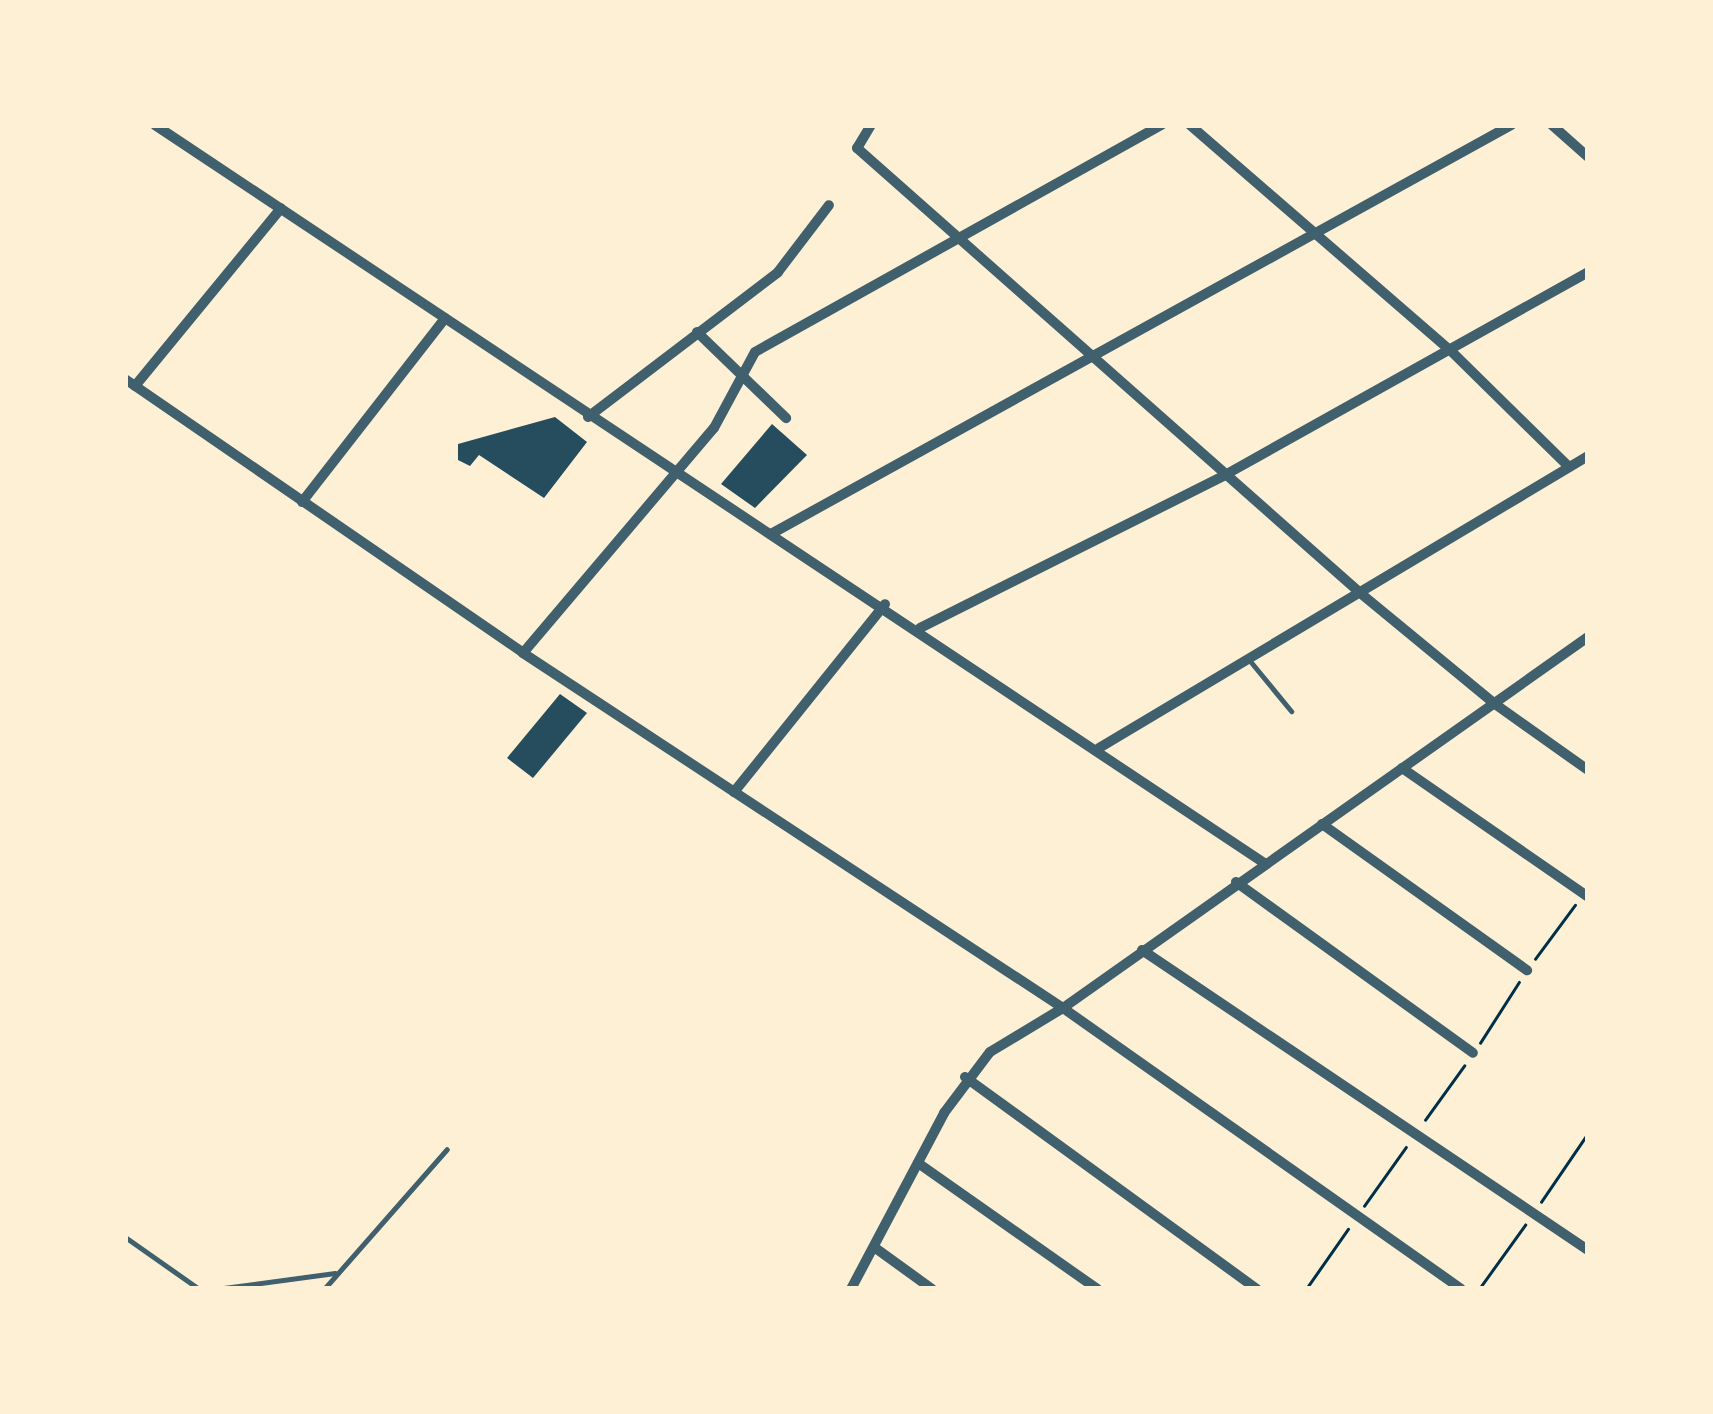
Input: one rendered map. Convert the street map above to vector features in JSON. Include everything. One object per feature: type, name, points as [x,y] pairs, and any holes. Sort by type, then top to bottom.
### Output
[{"type":"street","points":[[155,125],[588,417],[885,604],[1264,862]]},
{"type":"street","points":[[871,125],[857,148],[1359,592],[1495,704],[1588,770]]},
{"type":"street","points":[[523,652],[677,474],[766,344],[1162,125]]},
{"type":"street","points":[[1190,125],[1450,350],[1569,467]]},
{"type":"street","points":[[770,534],[1511,125]]},
{"type":"street","points":[[1552,125],[1588,156]]},
{"type":"street","points":[[588,417],[778,272],[829,206]]},
{"type":"street","points":[[280,208],[130,383],[523,652],[1063,1008],[1461,1289]]},
{"type":"street","points":[[920,628],[1224,476],[1588,272]]},
{"type":"street","points":[[302,502],[445,318]]},
{"type":"street","points":[[697,332],[786,418]]},
{"type":"street","points":[[1098,748],[1588,456]]},
{"type":"street","points":[[734,792],[885,604]]},
{"type":"street","points":[[851,1289],[965,1077],[990,1052],[1063,1008],[1264,862],[1588,637]]},
{"type":"street","points":[[1402,768],[1586,896]]},
{"type":"street","points":[[1322,824],[1527,970]]},
{"type":"street","points":[[1236,882],[1473,1053]]},
{"type":"street","points":[[1142,950],[1417,1131],[1588,1250]]},
{"type":"street","points":[[965,1077],[1256,1289]]},
{"type":"street","points":[[918,1163],[1098,1289]]},
{"type":"street","points":[[874,1248],[932,1289]]},
{"type":"lane","points":[[1248,658],[1290,711]]},
{"type":"lane","points":[[324,1289],[446,1149]]},
{"type":"lane","points":[[125,1237],[199,1289]]},
{"type":"lane","points":[[216,1289],[338,1273]]},
{"type":"path","points":[[1306,1289],[1527,970],[1586,896]]},
{"type":"building","points":[[555,417],[587,442],[544,498],[479,455],[470,466],[458,460],[458,444]]},
{"type":"building","points":[[772,424],[807,455],[755,508],[721,484]]},
{"type":"building","points":[[560,694],[587,713],[533,778],[507,758]]}]
